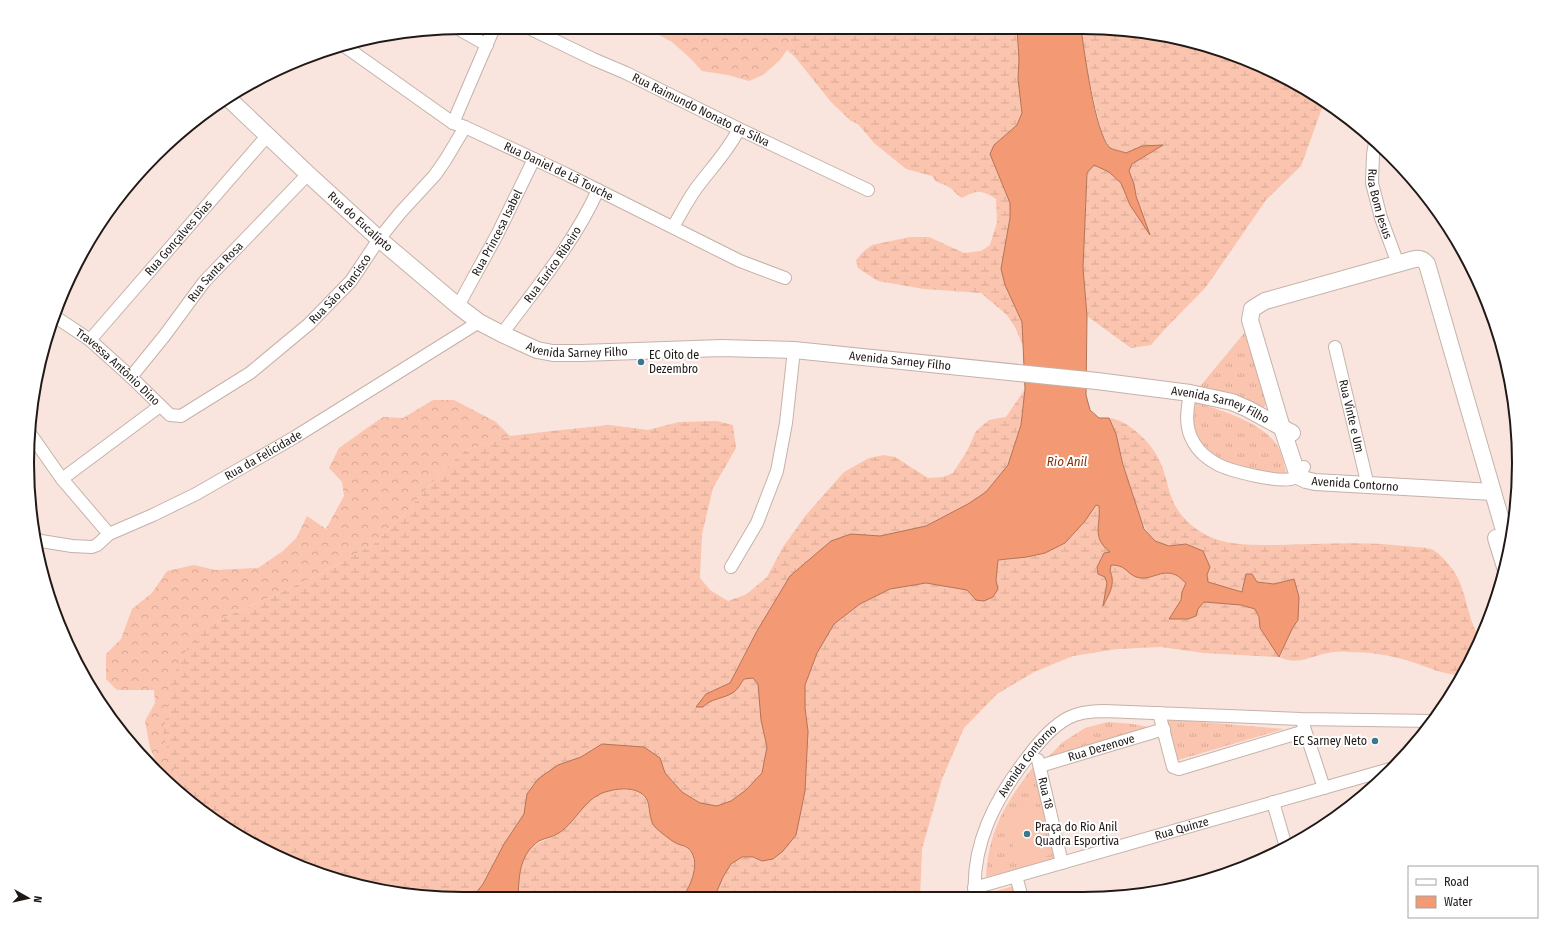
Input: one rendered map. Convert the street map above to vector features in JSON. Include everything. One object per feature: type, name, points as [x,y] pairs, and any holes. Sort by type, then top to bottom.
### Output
[{"type":"street","points":[[469,34],[487,45]]},
{"type":"street","name":"Rua São Francisco","points":[[181,416],[250,374],[309,324],[351,282],[379,238],[435,175],[446,159],[492,34]]},
{"type":"street","name":"Rua Raimundo Nonato da Silva","points":[[541,34],[626,73],[739,129],[868,190]]},
{"type":"street","name":"Rua Daniel de Lã Touche","points":[[350,50],[459,125],[534,159],[740,261],[784,278]]},
{"type":"street","name":"Rua do Eucalípto","points":[[232,102],[308,174],[458,306],[480,322],[502,334]]},
{"type":"street","points":[[673,227],[700,183],[732,143],[739,129]]},
{"type":"street","name":"Rua Gonçalves Dias","points":[[90,340],[268,136]]},
{"type":"street","name":"Rua Bom Jesus","points":[[1374,148],[1372,183],[1381,218],[1401,263]]},
{"type":"street","name":"Rua Princesa Isabel","points":[[458,306],[498,233],[534,159]]},
{"type":"street","name":"Rua Santa Rosa","points":[[131,377],[165,336],[204,282],[308,174]]},
{"type":"street","name":"Rua Euríco Ribeiro","points":[[502,334],[572,237],[589,209],[598,190]]},
{"type":"street","points":[[1401,263],[1411,264],[1418,269],[1487,488],[1505,538]]},
{"type":"street","name":"Avenida Contorno","points":[[1401,263],[1265,301],[1259,309],[1258,318],[1287,431],[1301,471],[1367,482],[1487,488]]},
{"type":"street","name":"Travessa Antônio Dino","points":[[59,319],[90,340],[170,415],[181,416]]},
{"type":"street","name":"Rua da Felicidade","points":[[41,540],[72,546],[92,547],[101,542],[109,534],[189,497],[246,466],[480,322]]},
{"type":"street","name":"Avenida Sarney Filho","points":[[502,334],[537,350],[553,352],[615,353],[722,348],[794,350],[1097,381],[1190,393],[1240,405],[1287,431]]},
{"type":"street","name":"Rua Vinte e Um","points":[[1335,347],[1367,482]]},
{"type":"street","points":[[731,568],[756,523],[777,471],[786,423],[794,350]]},
{"type":"street","points":[[1190,393],[1186,422],[1190,435],[1197,448],[1208,458],[1217,464],[1251,475],[1272,479],[1292,479],[1301,471]]},
{"type":"street","points":[[62,479],[160,406]]},
{"type":"street","points":[[35,440],[62,479],[109,534]]},
{"type":"street","points":[[1487,488],[1502,554]]},
{"type":"street","name":"Avenida Contorno","points":[[975,892],[977,858],[982,835],[1000,796],[1035,747],[1060,723],[1078,714],[1104,711],[1301,719],[1425,721]]},
{"type":"street","points":[[1159,713],[1173,767],[1179,769],[1305,731]]},
{"type":"street","points":[[1301,719],[1324,788]]},
{"type":"street","name":"Rua Dezenove","points":[[1040,766],[1164,729]]},
{"type":"street","name":"Rua 18","points":[[1035,747],[1062,863]]},
{"type":"street","name":"Rua Quinze","points":[[977,892],[1016,876],[1380,772]]},
{"type":"street","points":[[1273,802],[1285,842]]},
{"type":"street","points":[[1016,876],[1020,892]]},
{"type":"green space","points":[[657,34],[791,34],[790,40],[795,57],[787,50],[780,60],[763,75],[749,81],[728,75],[702,71],[672,42]]},
{"type":"green space","points":[[791,34],[1017,34],[1019,59],[1018,79],[1022,113],[1017,125],[994,145],[990,154],[1010,203],[1014,305],[1022,322],[1023,346],[1015,327],[1007,315],[981,293],[924,289],[878,281],[858,268],[856,260],[872,245],[910,237],[929,237],[964,253],[981,251],[990,245],[997,222],[996,199],[979,192],[962,198],[946,185],[937,182],[932,176],[906,169],[874,143],[858,124],[851,121],[831,102],[795,57],[790,40]]},
{"type":"green space","points":[[1082,34],[1111,35],[1167,42],[1221,57],[1247,67],[1298,91],[1322,107],[1301,166],[1266,200],[1206,287],[1151,345],[1131,348],[1087,316],[1083,268],[1087,173],[1094,165],[1109,172],[1121,183],[1130,205],[1149,233],[1129,171],[1132,164],[1162,145],[1142,146],[1126,153],[1110,148],[1102,135],[1084,58]]},
{"type":"green space","points":[[1245,332],[1266,405],[1260,411],[1197,390]]},
{"type":"green space","points":[[1025,389],[1021,425],[1008,465],[986,492],[968,504],[926,526],[880,536],[851,534],[831,541],[790,576],[745,653],[730,683],[721,688],[709,701],[729,694],[744,679],[753,678],[759,684],[761,720],[767,747],[762,773],[746,790],[731,801],[717,806],[700,803],[682,792],[665,773],[660,758],[602,744],[581,757],[558,765],[527,794],[524,814],[504,844],[483,884],[477,892],[463,892],[435,891],[379,884],[325,869],[273,848],[248,835],[225,820],[180,786],[163,735],[172,679],[189,645],[215,622],[320,574],[374,544],[407,511],[436,478],[464,451],[510,436],[610,425],[648,430],[679,422],[717,421],[733,425],[736,448],[713,488],[702,534],[700,578],[710,590],[728,601],[747,594],[767,577],[783,547],[806,515],[844,472],[869,458],[884,455],[895,457],[928,478],[943,477],[953,473],[967,451],[976,431],[989,420],[1006,417]]},
{"type":"green space","points":[[433,400],[454,400],[496,422],[510,436],[464,451],[436,478],[407,511],[374,544],[320,574],[215,622],[174,769],[180,786],[156,762],[150,748],[145,721],[155,703],[154,690],[117,690],[106,679],[106,654],[121,639],[132,609],[152,593],[167,571],[194,565],[215,570],[258,568],[283,551],[297,537],[307,516],[326,529],[344,496],[342,482],[329,468],[339,448],[383,417],[403,418]]},
{"type":"green space","points":[[1195,402],[1251,423],[1270,437],[1279,448],[1287,475],[1242,468],[1213,453],[1194,433],[1191,416]]},
{"type":"green space","points":[[1109,418],[1125,423],[1147,442],[1158,457],[1173,502],[1179,511],[1193,526],[1214,539],[1250,545],[1341,543],[1388,544],[1431,549],[1436,552],[1455,573],[1460,582],[1472,622],[1477,632],[1457,675],[1388,656],[1356,652],[1332,652],[1297,661],[1279,657],[1204,653],[1161,647],[1117,649],[1073,656],[1034,672],[997,694],[964,728],[942,779],[922,849],[920,892],[716,892],[725,872],[736,860],[751,858],[762,861],[803,804],[808,731],[805,708],[805,685],[817,653],[834,624],[860,604],[890,589],[926,583],[967,590],[976,600],[998,589],[996,580],[998,560],[1040,554],[1064,543],[1076,531],[1096,505],[1099,506],[1100,537],[1102,542],[1111,552],[1104,553],[1097,567],[1105,577],[1107,583],[1112,576],[1110,571],[1111,565],[1123,566],[1129,571],[1146,578],[1167,573],[1176,575],[1186,583],[1182,592],[1181,600],[1169,618],[1198,609],[1204,602],[1241,605],[1255,609],[1259,617],[1260,628],[1280,657],[1293,627],[1298,620],[1294,579],[1274,584],[1257,582],[1252,574],[1247,574],[1242,592],[1208,582],[1207,575],[1210,567],[1186,544],[1167,545],[1156,541],[1149,535],[1137,509],[1116,435]]},
{"type":"green space","points":[[1167,719],[1284,729],[1178,760]]},
{"type":"green space","points":[[1108,722],[1133,724],[1153,728],[1045,760],[1063,742],[1085,728]]},
{"type":"green space","points":[[1033,767],[1056,860],[986,877],[991,845],[1000,818],[1014,793]]},
{"type":"green space","points":[[614,790],[638,791],[642,794],[645,798],[655,826],[668,838],[687,848],[691,853],[694,859],[693,873],[685,892],[518,892],[522,861],[528,851],[540,842],[560,833],[596,795]]},
{"type":"green space","name":"Praça do Rio Anil Quadra Esportiva","points":[[1035,804],[1050,855],[1018,864],[1004,813]]},
{"type":"green space","points":[[1013,886],[1014,892],[994,892]]},
{"type":"water","name":"Rio Anil","points":[[1017,34],[1082,34],[1087,72],[1095,109],[1104,139],[1109,147],[1126,153],[1142,146],[1163,145],[1132,164],[1129,171],[1150,235],[1130,205],[1121,183],[1109,172],[1094,165],[1087,173],[1083,268],[1087,316],[1086,395],[1090,410],[1099,418],[1109,418],[1116,434],[1123,465],[1144,529],[1155,541],[1169,546],[1186,544],[1203,551],[1210,567],[1207,575],[1208,582],[1242,592],[1246,574],[1252,574],[1257,582],[1274,584],[1294,579],[1299,597],[1298,620],[1293,627],[1279,657],[1260,628],[1259,617],[1255,609],[1241,605],[1204,602],[1198,609],[1196,616],[1188,619],[1169,619],[1181,600],[1182,592],[1186,583],[1171,573],[1141,578],[1132,575],[1120,566],[1111,565],[1110,571],[1112,576],[1112,585],[1103,606],[1107,583],[1105,577],[1098,574],[1097,567],[1104,553],[1110,552],[1104,547],[1099,536],[1099,506],[1096,505],[1085,521],[1065,543],[1045,553],[1027,557],[998,560],[996,580],[998,589],[993,597],[984,601],[976,600],[967,590],[926,583],[890,589],[860,604],[834,624],[817,653],[805,685],[805,708],[808,731],[805,791],[796,835],[783,851],[773,859],[762,861],[753,857],[742,857],[731,864],[717,892],[686,892],[694,873],[695,866],[692,853],[688,848],[677,844],[655,827],[651,820],[648,801],[643,794],[629,789],[618,789],[601,794],[594,798],[566,828],[554,836],[539,841],[532,846],[527,852],[521,866],[518,892],[477,892],[483,884],[504,844],[524,814],[527,794],[538,779],[558,765],[581,757],[602,744],[644,747],[660,758],[665,773],[682,792],[700,803],[717,806],[731,801],[746,790],[762,773],[767,747],[761,720],[758,684],[753,678],[744,679],[734,692],[710,702],[703,707],[696,707],[706,694],[730,683],[757,631],[790,576],[831,541],[851,534],[880,536],[926,526],[968,504],[986,492],[1008,465],[1021,425],[1025,389],[1022,322],[1005,285],[1001,269],[1010,218],[1010,203],[990,154],[994,145],[1017,125],[1022,113],[1018,79],[1019,59]]},
{"type":"place","name":"EC Oito de Dezembro","points":[[641,362]]},
{"type":"place","name":"EC Sarney Neto","points":[[1375,741]]},
{"type":"place","name":"Praça do Rio Anil Quadra Esportiva","points":[[1027,834]]}]
